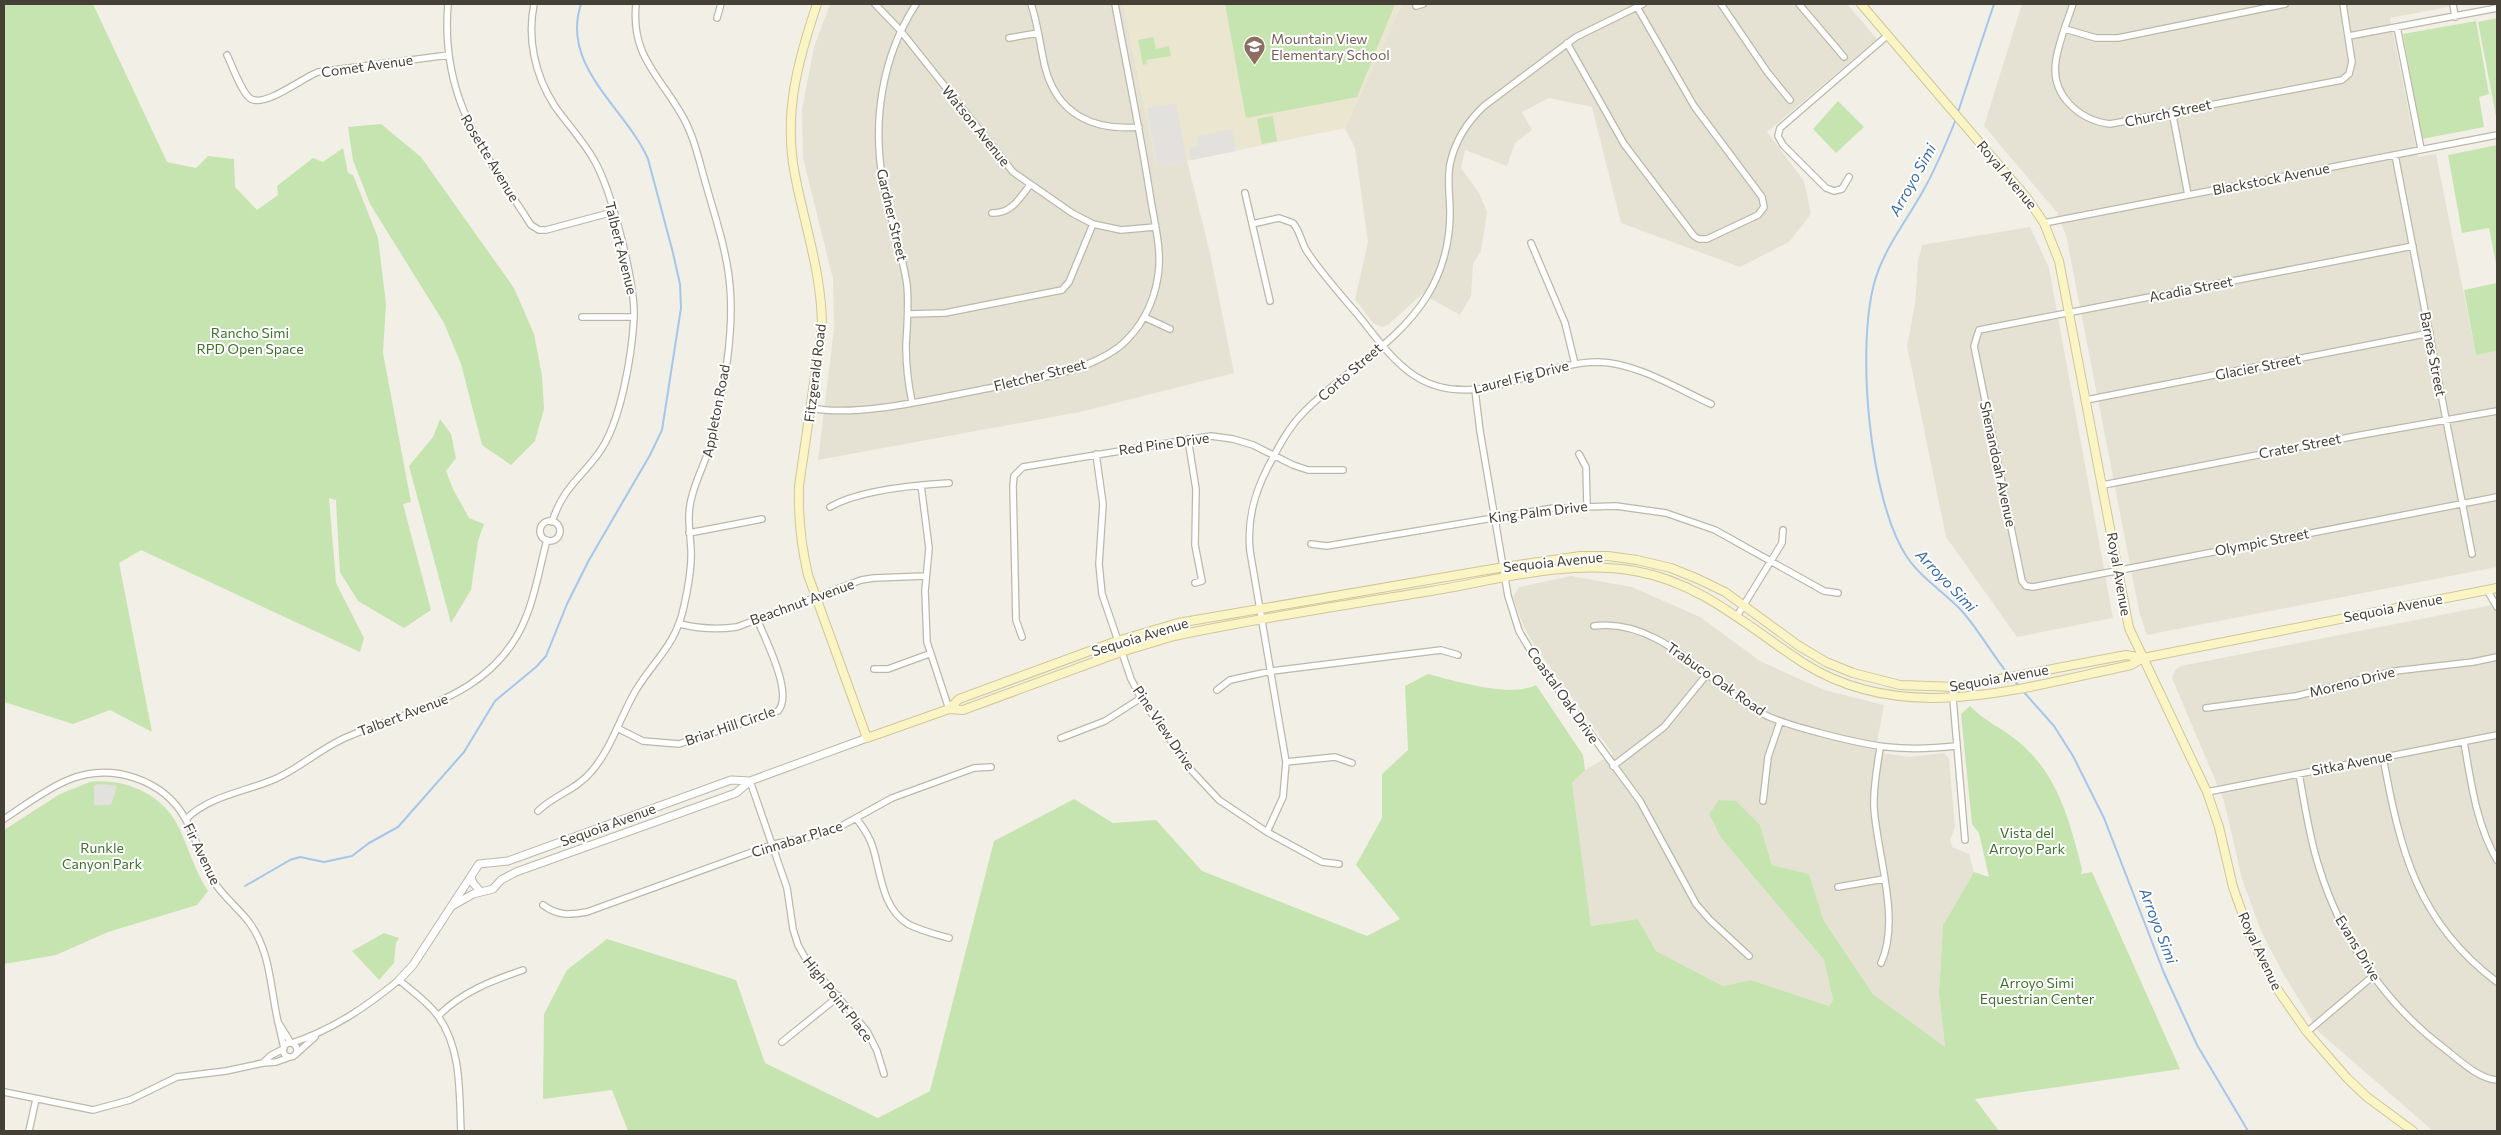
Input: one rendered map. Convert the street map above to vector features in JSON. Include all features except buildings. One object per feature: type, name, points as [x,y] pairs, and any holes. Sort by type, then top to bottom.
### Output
[{"type":"main road","name":"Fitzgerald Road","points":[[817,4],[800,54],[794,84],[792,118],[795,173],[816,259],[822,302],[822,328],[799,486],[798,508],[802,552],[815,597],[867,738]]},
{"type":"main road","name":"Royal Avenue","points":[[1861,4],[2032,203],[2044,223],[2059,261],[2129,628],[2207,792],[2219,827],[2233,887],[2250,935],[2275,986],[2307,1032],[2360,1090],[2413,1131]]},
{"type":"main road","name":"Sequoia Avenue","points":[[867,738],[948,709],[959,699],[1117,641],[1178,623],[1504,567],[1580,556],[1608,556],[1672,568],[1698,579],[1744,605],[1799,646],[1826,662],[1853,673],[1913,687],[1952,687],[2126,655],[2143,658]]},
{"type":"main road","name":"Sequoia Avenue","points":[[948,709],[963,710],[1121,652],[1174,636],[1506,578],[1578,568],[1636,571],[1694,590],[1737,616],[1808,666],[1851,685],[1888,695],[1952,699],[2048,682],[2131,665],[2143,658],[2497,588]]},
{"type":"street","name":"Rosette Avenue","points":[[448,4],[447,39],[456,94],[470,127],[532,225],[539,230],[546,230],[613,212]]},
{"type":"street","name":"Talbert Avenue","points":[[534,4],[532,38],[536,63],[544,87],[555,106],[595,161],[604,182],[631,279],[634,317],[621,402],[613,428],[598,454],[559,501],[552,522]]},
{"type":"street","name":"Appleton Road","points":[[538,811],[549,799],[576,786],[590,773],[604,754],[636,691],[666,651],[680,624],[691,565],[689,533],[691,498],[708,458],[730,338],[730,285],[724,250],[693,139],[679,110],[644,60],[638,41],[635,21],[636,4]]},
{"type":"street","points":[[717,18],[721,4]]},
{"type":"street","name":"Watson Avenue","points":[[875,4],[900,30],[1001,160],[1030,185],[1093,224],[1121,230],[1156,227]]},
{"type":"street","name":"Gardner Street","points":[[912,402],[906,362],[908,314],[904,265],[884,184],[878,141],[884,83],[900,30],[916,4]]},
{"type":"street","points":[[1031,4],[1048,78],[1055,93],[1067,107],[1082,118],[1101,126],[1138,127]]},
{"type":"street","name":"Fletcher Street","points":[[811,408],[844,411],[912,402],[1005,385],[1090,363],[1120,346],[1144,317],[1154,295],[1159,274],[1159,253],[1156,227],[1115,4]]},
{"type":"street","points":[[1416,6],[1423,4]]},
{"type":"street","points":[[1720,4],[1768,73],[1790,100]]},
{"type":"street","points":[[1799,4],[1844,57]]},
{"type":"street","name":"Church Street","points":[[2073,4],[2056,61],[2056,75],[2063,95],[2074,110],[2093,120],[2110,124],[2342,80],[2349,74],[2352,67],[2349,36]]},
{"type":"street","points":[[2065,29],[2096,38],[2118,38],[2285,4]]},
{"type":"street","points":[[2343,4],[2349,36],[2497,8]]},
{"type":"street","points":[[2453,4],[2455,17]]},
{"type":"street","points":[[1567,43],[1624,144],[1678,216],[1699,239],[1707,239],[1758,215],[1764,207],[1762,197],[1694,106],[1640,6]]},
{"type":"street","name":"Corto Street","points":[[1266,832],[1283,797],[1286,762],[1272,671],[1250,551],[1249,524],[1256,492],[1289,430],[1303,412],[1415,314],[1428,295],[1439,273],[1449,232],[1450,164],[1455,147],[1464,128],[1484,106],[1567,43],[1640,6]]},
{"type":"street","points":[[2397,27],[2421,149]]},
{"type":"street","points":[[1009,38],[1038,33]]},
{"type":"street","points":[[1849,177],[1842,189],[1834,191],[1826,188],[1783,145],[1778,136],[1780,128],[1888,36]]},
{"type":"street","name":"Comet Avenue","points":[[227,55],[244,92],[251,99],[258,100],[270,98],[318,72],[449,55]]},
{"type":"street","points":[[2172,111],[2188,196]]},
{"type":"street","name":"Blackstock Avenue","points":[[2044,223],[2497,135]]},
{"type":"street","name":"Barnes Street","points":[[2395,155],[2472,554]]},
{"type":"street","points":[[992,213],[1001,214],[1008,210],[1030,185]]},
{"type":"street","points":[[1245,193],[1270,301]]},
{"type":"street","name":"Laurel Fig Drive","points":[[1252,224],[1279,218],[1293,223],[1306,249],[1319,268],[1382,344],[1414,375],[1430,384],[1449,389],[1475,390],[1575,364],[1600,362],[1625,366],[1711,404]]},
{"type":"street","points":[[908,314],[945,312],[1062,290],[1069,282],[1093,224]]},
{"type":"street","points":[[1531,243],[1565,323],[1575,364]]},
{"type":"street","name":"Acadia Street","points":[[1974,339],[1979,330],[2413,246]]},
{"type":"street","points":[[582,318],[634,317]]},
{"type":"street","points":[[1144,317],[1170,329]]},
{"type":"street","name":"Glacier Street","points":[[2086,400],[2430,333]]},
{"type":"street","name":"Shenandoah Avenue","points":[[1974,339],[2022,582],[2026,586]]},
{"type":"street","name":"Coastal Oak Drive","points":[[1475,390],[1494,516],[1512,612],[1527,646],[1649,814],[1696,904],[1710,920],[1749,956]]},
{"type":"street","name":"Crater Street","points":[[2103,485],[2497,411]]},
{"type":"street","name":"Red Pine Drive","points":[[1022,637],[1016,620],[1014,476],[1027,465],[1211,436],[1233,439],[1252,445],[1308,470],[1343,470]]},
{"type":"street","points":[[1188,439],[1196,488],[1195,545],[1202,581],[1195,583]]},
{"type":"street","name":"Pine View Drive","points":[[1096,454],[1103,504],[1099,564],[1102,594],[1121,652],[1141,698],[1206,788],[1232,811],[1266,832],[1322,862],[1339,864]]},
{"type":"street","points":[[1579,454],[1586,468],[1587,505]]},
{"type":"street","points":[[830,507],[846,498],[921,485],[949,484]]},
{"type":"street","points":[[921,485],[929,548],[926,576],[927,642],[948,709]]},
{"type":"street","name":"Olympic Street","points":[[2026,586],[2033,587],[2497,497]]},
{"type":"street","name":"King Palm Drive","points":[[1311,544],[1327,546],[1494,516],[1587,505],[1641,509],[1690,520],[1715,530],[1824,591],[1838,593]]},
{"type":"street","points":[[689,533],[762,519]]},
{"type":"street","points":[[552,522],[558,526],[559,532],[554,540],[546,540],[541,535],[540,529],[544,524],[552,522]]},
{"type":"street","points":[[1737,616],[1782,543],[1783,530]]},
{"type":"street","name":"Talbert Avenue","points":[[186,818],[195,810],[210,802],[286,774],[329,745],[441,701],[482,677],[505,652],[526,618],[546,540]]},
{"type":"street","name":"Beachnut Avenue","points":[[680,624],[699,629],[718,630],[737,627],[799,605],[815,597],[874,578],[926,576]]},
{"type":"street","points":[[2487,590],[2497,607]]},
{"type":"street","name":"Briar Hill Circle","points":[[617,728],[643,740],[679,744],[778,712],[783,704],[784,690],[757,619]]},
{"type":"street","name":"Trabuco Oak Road","points":[[1594,626],[1617,626],[1662,642],[1708,673],[1746,704],[1780,722],[1880,748],[1917,750],[1956,746]]},
{"type":"street","points":[[1217,690],[1230,680],[1272,671],[1441,650],[1458,655]]},
{"type":"street","points":[[874,669],[888,669],[930,654]]},
{"type":"street","name":"Moreno Drive","points":[[2206,708],[2296,696],[2395,671],[2473,662],[2497,657]]},
{"type":"street","points":[[1613,766],[1664,727],[1708,673]]},
{"type":"street","points":[[1952,687],[1965,840]]},
{"type":"street","points":[[1061,738],[1105,721],[1141,698]]},
{"type":"street","points":[[1763,801],[1768,757],[1780,722]]},
{"type":"street","name":"Sitka Avenue","points":[[2207,792],[2497,735]]},
{"type":"street","name":"Sequoia Avenue","points":[[452,906],[493,889],[501,880],[516,872],[736,793],[750,781],[867,738]]},
{"type":"street","points":[[2464,742],[2481,821],[2497,860]]},
{"type":"street","points":[[1880,748],[1874,783],[1874,807],[1888,920],[1886,952],[1881,963]]},
{"type":"street","points":[[1286,762],[1335,757],[1352,763]]},
{"type":"street","points":[[2383,757],[2395,822],[2416,883],[2434,915],[2451,938],[2476,964],[2497,982]]},
{"type":"street","name":"Cinnabar Place","points":[[543,905],[556,914],[572,915],[587,912],[774,844],[815,836],[836,829],[892,798],[974,768],[991,767]]},
{"type":"street","name":"Fir Avenue","points":[[4,819],[68,780],[97,773],[116,773],[152,785],[169,797],[186,818],[214,882],[248,921],[265,950],[284,1048]]},
{"type":"street","name":"Evans Drive","points":[[2300,774],[2313,846],[2326,888],[2346,932],[2373,976],[2413,1022],[2454,1056],[2486,1077],[2497,1080]]},
{"type":"street","name":"Sequoia Avenue","points":[[263,1063],[270,1056],[284,1048],[318,1034],[373,1002],[399,980],[413,965],[479,864],[508,861],[731,780],[750,781]]},
{"type":"street","name":"High Point Place","points":[[750,781],[774,844],[787,888],[793,929],[798,945],[807,961],[839,996],[867,1031],[877,1051],[884,1074]]},
{"type":"street","points":[[856,818],[871,842],[882,886],[898,914],[907,923],[949,938]]},
{"type":"street","points":[[471,877],[473,884],[482,892]]},
{"type":"street","points":[[1838,887],[1884,879]]},
{"type":"street","points":[[438,1016],[482,985],[523,970]]},
{"type":"street","points":[[2307,1032],[2373,976]]},
{"type":"street","points":[[399,980],[438,1016],[458,1059],[461,1131]]},
{"type":"street","points":[[782,1042],[839,996]]},
{"type":"street","name":"Fir Avenue","points":[[278,1022],[292,1044],[297,1048],[293,1056]]},
{"type":"street","name":"Sequoia Avenue","points":[[4,1092],[93,1110],[130,1100],[177,1077],[276,1062],[293,1056],[318,1034]]},
{"type":"street","points":[[284,1048],[285,1054],[293,1056]]},
{"type":"street","points":[[29,1131],[36,1099]]},
{"type":"shaded area","points":[[830,4],[1123,4],[1157,167],[1187,161],[1210,253],[1234,373],[1080,412],[818,460],[834,329],[833,279],[803,158],[802,109],[814,47]]},
{"type":"shaded area","name":"Mountain View Elementary School","points":[[1123,4],[1402,4],[1345,128],[1157,167]]},
{"type":"shaded area","points":[[1402,4],[1847,4],[1877,39],[1767,132],[1804,181],[1811,214],[1789,242],[1740,267],[1621,223],[1592,107],[1549,98],[1522,112],[1532,130],[1515,143],[1507,166],[1465,150],[1461,168],[1479,193],[1487,212],[1481,251],[1473,264],[1471,296],[1460,315],[1422,294],[1389,324],[1382,327],[1373,323],[1355,299],[1368,242],[1355,148],[1345,128]]},
{"type":"shaded area","points":[[2022,4],[2464,4],[2390,18],[2418,157],[2436,154],[2476,355],[2497,351],[2497,567],[2147,635],[2139,611],[2066,235],[2056,211],[1984,126]]},
{"type":"shaded area","points":[[1176,103],[1187,161],[1157,167],[1147,108]]},
{"type":"shaded area","points":[[1232,129],[1236,151],[1191,160],[1189,148],[1199,145],[1197,136]]},
{"type":"shaded area","points":[[2030,227],[2049,268],[2113,618],[2017,637],[1946,537],[1907,346],[1915,304],[1918,261],[1922,245]]},
{"type":"shaded area","points":[[1571,576],[1632,587],[1700,617],[1760,661],[1824,690],[1884,705],[1875,752],[1909,757],[1944,753],[1949,758],[1955,827],[1950,840],[1952,847],[1969,854],[1974,872],[1943,925],[1939,993],[1945,1047],[1873,994],[1824,921],[1809,874],[1772,865],[1760,825],[1709,814],[1721,838],[1824,960],[1833,1000],[1829,1006],[1751,980],[1723,986],[1656,951],[1638,919],[1591,926],[1572,783],[1585,770],[1613,754],[1534,645],[1523,625],[1513,597],[1519,587]]},
{"type":"shaded area","points":[[2497,604],[2497,1131],[2433,1131],[2319,1032],[2284,975],[2261,931],[2242,879],[2224,801],[2172,678],[2176,669],[2181,666]]},
{"type":"shaded area","points":[[94,785],[117,786],[111,805],[94,805]]},
{"type":"green space","name":"Rancho Simi RPD Open Space","points":[[4,4],[93,4],[167,162],[196,168],[208,156],[234,159],[235,187],[257,210],[278,195],[277,186],[313,158],[323,162],[343,148],[348,173],[353,175],[378,238],[386,304],[383,353],[411,502],[403,504],[431,610],[404,628],[358,601],[340,572],[336,500],[329,498],[336,583],[364,638],[360,652],[141,550],[119,563],[152,732],[110,710],[73,724],[4,702]]},
{"type":"green space","points":[[1225,4],[1395,4],[1357,97],[1246,118]]},
{"type":"green space","points":[[2497,18],[2497,116],[2496,116],[2478,22]]},
{"type":"green space","points":[[2476,21],[2489,94],[2479,97],[2484,127],[2422,139],[2403,34]]},
{"type":"green space","points":[[1153,37],[1156,49],[1169,46],[1171,56],[1146,60],[1147,64],[1143,65],[1138,40]]},
{"type":"green space","points":[[1838,101],[1864,127],[1836,153],[1813,129]]},
{"type":"green space","points":[[1273,116],[1277,141],[1262,144],[1257,119]]},
{"type":"green space","points":[[381,124],[421,157],[514,288],[534,334],[542,376],[544,409],[535,441],[511,465],[482,445],[461,364],[444,323],[370,204],[353,160],[348,127]]},
{"type":"green space","points":[[2497,145],[2497,268],[2489,228],[2462,233],[2448,155]]},
{"type":"green space","points":[[2497,283],[2497,351],[2476,355],[2464,290]]},
{"type":"green space","points":[[440,419],[451,434],[456,458],[446,471],[453,489],[469,518],[484,524],[478,541],[471,590],[451,623],[409,466],[433,437]]},
{"type":"green space","points":[[1428,674],[1467,684],[1498,689],[1525,689],[1536,685],[1583,755],[1585,770],[1572,783],[1591,926],[1638,919],[1656,951],[1723,986],[1751,980],[1829,1006],[1833,1000],[1824,960],[1721,838],[1709,814],[1719,800],[1736,801],[1760,825],[1772,865],[1809,874],[1824,921],[1873,994],[1945,1047],[1939,993],[1943,925],[1974,872],[1989,877],[1979,833],[1972,824],[1961,714],[1970,706],[2020,743],[2044,770],[2053,785],[2061,800],[2073,834],[2082,869],[2081,874],[2092,872],[2180,1069],[1975,1099],[1999,1131],[628,1131],[612,1090],[543,1099],[544,1014],[567,970],[607,939],[736,980],[765,1063],[878,1118],[930,1091],[994,841],[1074,799],[1113,823],[1156,820],[1202,871],[1367,936],[1400,919],[1356,865],[1382,818],[1382,774],[1408,750],[1405,686]]},
{"type":"green space","name":"Runkle Canyon Park","points":[[103,781],[128,785],[151,796],[161,804],[177,824],[208,891],[197,905],[108,932],[56,955],[4,964],[4,830],[60,794],[90,782]]},
{"type":"green space","points":[[384,933],[399,938],[396,943],[394,963],[379,980],[352,951]]},
{"type":"waterway","points":[[245,886],[290,860],[300,857],[324,862],[352,856],[369,843],[398,827],[464,752],[495,701],[536,667],[546,656],[567,604],[589,560],[650,455],[662,430],[681,308],[680,284],[648,159],[638,140],[598,86],[587,67],[580,48],[577,27],[581,4]]},
{"type":"waterway","name":"Arroyo Simi","points":[[1958,112],[1994,4]]},
{"type":"waterway","name":"Arroyo Simi","points":[[1956,119],[1932,174],[1891,244],[1876,277],[1870,305],[1867,340],[1869,420],[1883,499],[1894,532],[1907,557],[1919,572],[1954,603],[1974,625],[2008,674]]},
{"type":"waterway","name":"Arroyo Simi","points":[[2013,679],[2020,687]]},
{"type":"waterway","name":"Arroyo Simi","points":[[2023,691],[2054,726],[2073,756],[2104,818],[2164,973],[2197,1045],[2248,1131]]},
{"type":"place","name":"Mountain View Elementary School","points":[[1255,66]]},
{"type":"park label","name":"Vista del Arroyo Park","points":[[2027,842]]},
{"type":"park label","name":"Arroyo Simi Equestrian Center","points":[[2037,992]]}]
